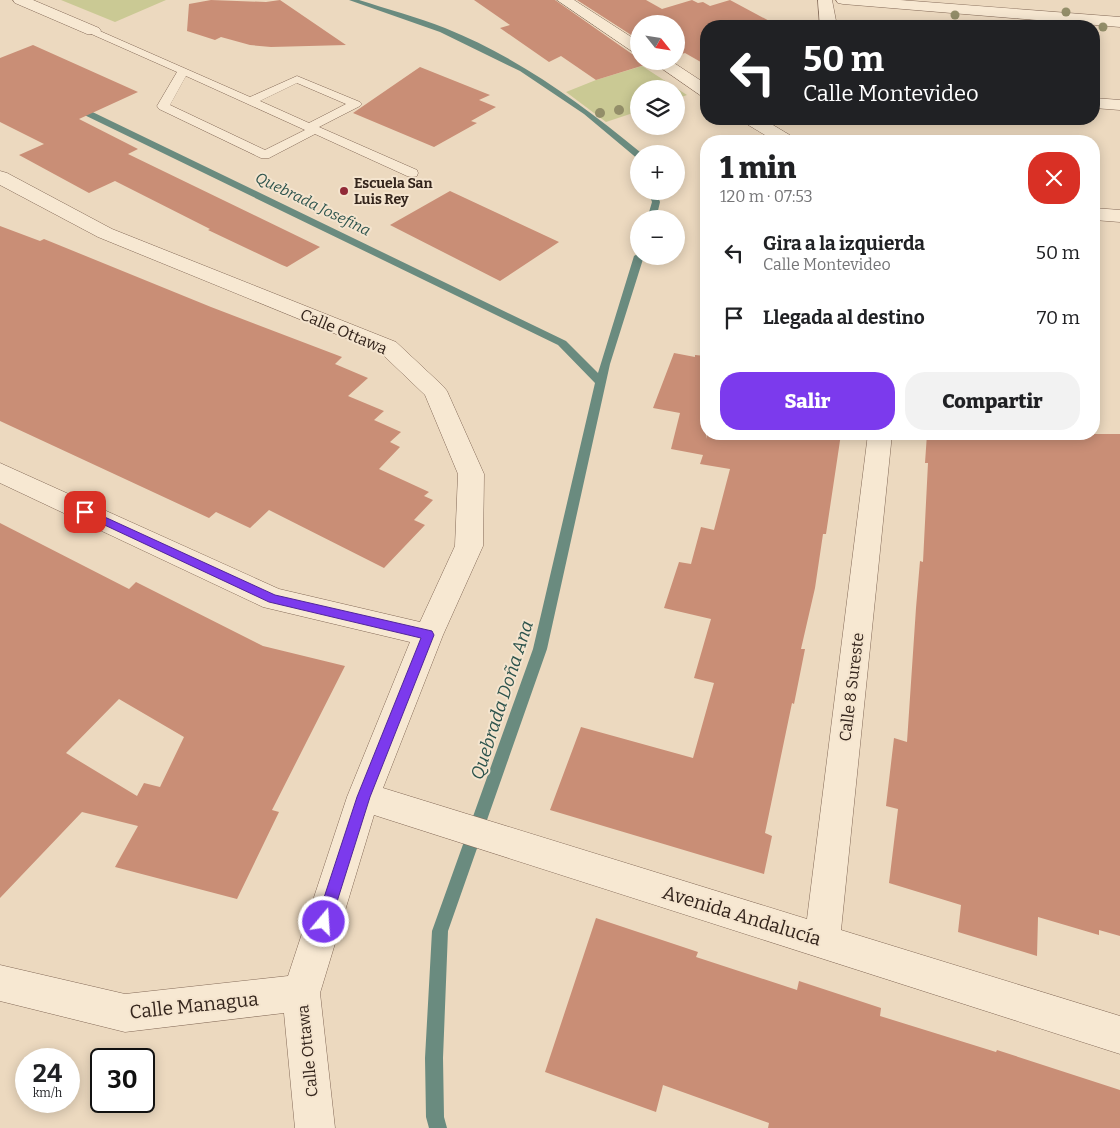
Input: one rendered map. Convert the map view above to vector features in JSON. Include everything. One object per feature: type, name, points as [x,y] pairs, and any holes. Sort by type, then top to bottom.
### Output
[{"type":"street","points":[[20,0],[93,31]]},
{"type":"street","points":[[564,0],[630,43]]},
{"type":"street","points":[[825,0],[827,20]]},
{"type":"street","points":[[843,0],[1095,20]]},
{"type":"street","points":[[1100,20],[1120,22]]},
{"type":"street","points":[[673,70],[700,87]]},
{"type":"street","points":[[1100,104],[1120,106]]},
{"type":"street","points":[[761,125],[777,135]]},
{"type":"street","name":"Calle Ottawa","points":[[0,177],[106,233],[388,347],[435,391],[471,474],[469,546],[428,635],[363,797],[301,993],[315,1128]]},
{"type":"street","points":[[1100,214],[1120,216]]},
{"type":"street","name":"Calle 8 Sureste","points":[[822,940],[879,440]]},
{"type":"street","points":[[0,472],[273,599],[428,635]]},
{"type":"street","name":"Avenida Andalucía","points":[[363,797],[1120,1035]]},
{"type":"street","name":"Calle Managua","points":[[0,983],[126,1013],[301,993]]},
{"type":"lane","points":[[93,31],[412,174]]},
{"type":"lane","points":[[183,71],[163,106],[265,155],[356,104],[296,79],[251,101]]},
{"type":"shaded area","points":[[61,0],[166,0],[115,22]]},
{"type":"shaded area","points":[[630,70],[648,70],[664,80],[630,80],[630,114],[606,122],[566,92]]},
{"type":"building","points":[[211,0],[266,2],[280,0],[346,45],[271,47],[250,45],[221,37],[215,40],[187,31],[189,4]]},
{"type":"building","points":[[474,0],[555,0],[630,53],[630,69],[596,80],[561,56],[549,62],[500,28],[510,25]]},
{"type":"building","points":[[577,0],[646,0],[662,9],[692,0],[698,3],[703,2],[710,6],[730,0],[767,20],[700,20],[700,62],[685,53],[685,15],[630,15],[630,34]]},
{"type":"building","points":[[33,45],[138,92],[79,119],[138,149],[128,154],[320,247],[287,267],[208,230],[210,229],[115,181],[89,193],[19,155],[44,144],[0,122],[0,58]]},
{"type":"building","points":[[420,67],[490,95],[479,100],[496,107],[471,121],[477,123],[434,147],[353,113]]},
{"type":"building","points":[[450,191],[559,242],[500,281],[390,225]]},
{"type":"building","points":[[0,226],[40,241],[44,239],[211,307],[342,357],[335,364],[368,378],[348,396],[384,411],[374,420],[401,432],[390,442],[400,447],[379,469],[429,492],[424,496],[433,500],[414,520],[425,525],[384,568],[269,510],[250,528],[216,512],[209,518],[0,421]]},
{"type":"building","points":[[674,353],[695,357],[695,355],[700,355],[700,440],[840,440],[826,534],[823,534],[815,588],[801,649],[805,649],[765,833],[772,836],[764,874],[550,810],[581,727],[693,758],[714,683],[694,678],[711,619],[664,608],[679,562],[691,564],[701,527],[714,530],[730,469],[700,464],[703,455],[671,449],[680,413],[653,408]]},
{"type":"building","points":[[1100,434],[1120,434],[1120,936],[1099,930],[1099,935],[1038,917],[1037,956],[958,932],[961,905],[889,883],[898,809],[886,806],[894,738],[907,742],[920,561],[923,562],[928,463],[925,463],[927,440],[1100,440]]},
{"type":"building","points":[[0,523],[129,589],[136,582],[263,646],[345,666],[272,810],[279,812],[237,899],[115,867],[138,826],[82,812],[0,898]],"holes":[[[119,699],[184,737],[160,787],[144,783],[137,796],[66,753]]]},
{"type":"building","points":[[596,918],[698,952],[696,957],[797,990],[799,981],[881,1008],[880,1016],[996,1052],[997,1050],[1120,1090],[1120,1128],[768,1128],[769,1123],[663,1085],[656,1112],[545,1072]]},
{"type":"waterway","name":"Quebrada Doña Ana","points":[[352,0],[443,30],[523,69],[587,112],[630,148]]},
{"type":"waterway","name":"Quebrada Josefina","points":[[75,107],[562,343],[601,382]]},
{"type":"waterway","name":"Quebrada Doña Ana","points":[[654,210],[655,200]]},
{"type":"waterway","name":"Quebrada Doña Ana","points":[[601,382],[636,265]]},
{"type":"waterway","name":"Quebrada Doña Ana","points":[[438,1128],[435,1117],[434,1058],[440,931],[540,649],[601,382]]},
{"type":"place","name":"Escuela San Luis Rey","points":[[344,191]]},
{"type":"route","points":[[85,512],[273,599],[428,635],[363,797],[324,922]]}]
